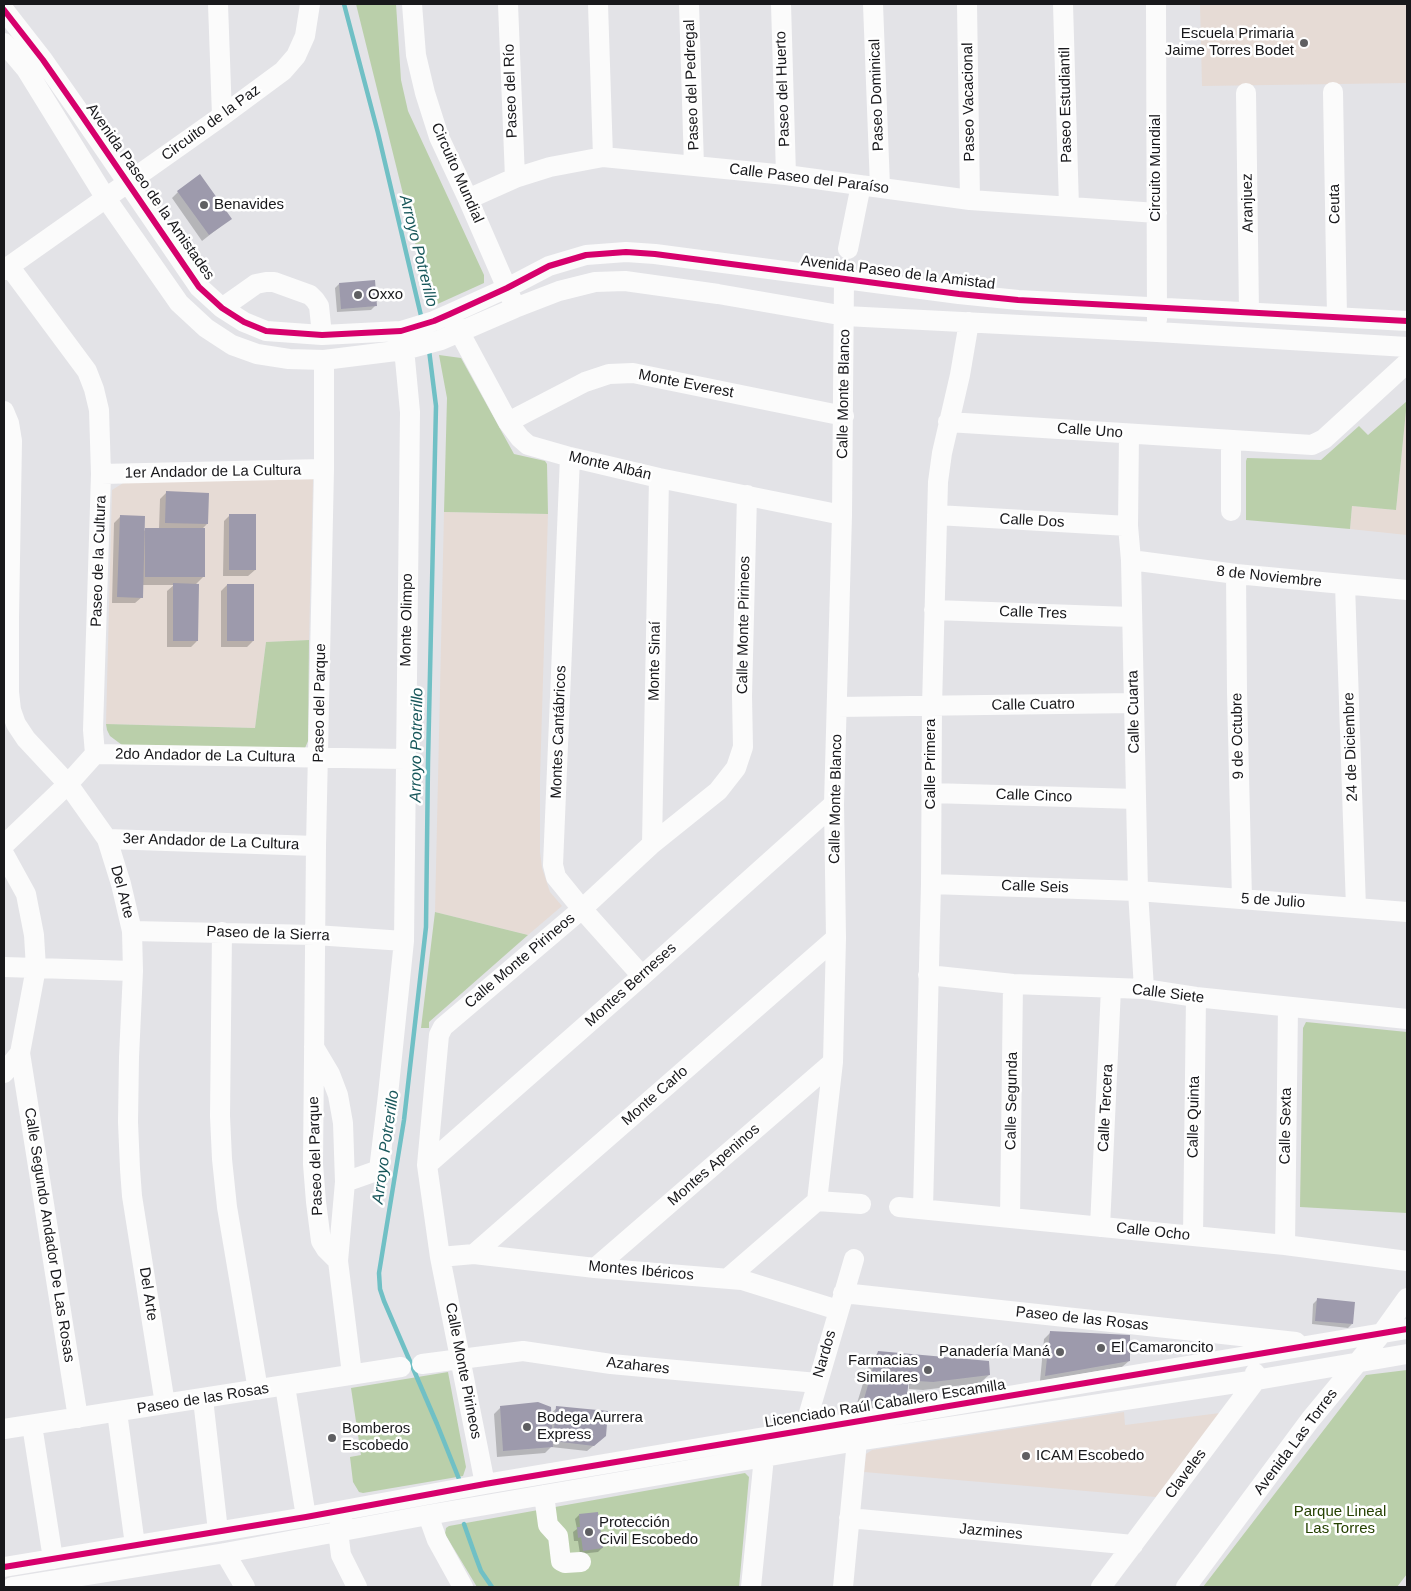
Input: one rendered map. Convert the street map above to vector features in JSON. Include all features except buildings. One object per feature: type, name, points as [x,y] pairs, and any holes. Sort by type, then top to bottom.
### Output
[{"type":"street","points":[[4,10],[11,4]]},
{"type":"street","points":[[218,4],[222,116]]},
{"type":"street","name":"Circuito de la Paz","points":[[6,268],[283,71],[296,56],[305,36],[310,4]]},
{"type":"street","name":"Circuito Mundial","points":[[412,4],[416,55],[425,93],[439,137],[515,308]]},
{"type":"street","name":"Paseo del Río","points":[[508,4],[515,178]]},
{"type":"street","points":[[598,4],[602,157]]},
{"type":"street","name":"Paseo del Pedregal","points":[[690,4],[694,166]]},
{"type":"street","name":"Paseo del Huerto","points":[[781,4],[786,175]]},
{"type":"street","name":"Paseo Dominical","points":[[848,249],[870,186],[873,4]]},
{"type":"street","name":"Paseo Vacacional","points":[[967,4],[970,200]]},
{"type":"street","name":"Paseo Estudiantil","points":[[1063,4],[1068,207]]},
{"type":"street","name":"Circuito Mundial","points":[[1156,4],[1157,332]]},
{"type":"street","name":"Avenida Paseo de la Amistades","points":[[4,10],[42,60],[128,182],[199,287],[222,308],[244,322],[266,331],[410,339]]},
{"type":"street","points":[[4,43],[26,69],[106,197],[179,302],[206,328],[232,345],[257,354],[289,359],[324,360],[410,339]]},
{"type":"street","name":"Ceuta","points":[[1334,92],[1337,317]]},
{"type":"street","name":"Aranjuez","points":[[1246,93],[1249,312]]},
{"type":"street","name":"Calle Paseo del Paraíso","points":[[468,199],[515,178],[550,167],[602,157],[786,175],[970,200],[1157,213]]},
{"type":"street","name":"Avenida Paseo de la Amistad","points":[[446,327],[507,288],[549,266],[586,255],[626,252],[655,254],[1018,300],[1158,306],[1407,322]]},
{"type":"street","name":"Paseo de la Cultura","points":[[6,268],[87,371],[94,389],[98,410],[101,474],[93,730],[95,754]]},
{"type":"street","name":"Calle Monte Blanco","points":[[816,1201],[833,1062],[836,938],[834,804],[844,416],[844,278]]},
{"type":"street","name":"Avenida Paseo de la Amistad","points":[[410,339],[515,308],[568,289],[596,282],[625,281],[718,294],[845,316],[1407,347]]},
{"type":"street","points":[[222,308],[256,284],[274,282],[310,296],[315,300],[319,306],[322,335]]},
{"type":"street","name":"Calle Primera","points":[[923,1209],[937,515],[940,472],[948,422],[960,375],[969,322]]},
{"type":"street","name":"Monte Albán","points":[[446,327],[508,422],[528,445],[659,478],[842,515]]},
{"type":"street","name":"Monte Olimpo","points":[[345,1182],[379,1170],[404,941],[404,759],[410,339]]},
{"type":"street","name":"Paseo del Parque","points":[[324,360],[324,470],[316,846],[313,1164],[316,1202],[323,1245],[338,1260]]},
{"type":"street","name":"Calle Uno","points":[[948,422],[1304,445],[1318,443],[1407,363]]},
{"type":"street","name":"Monte Everest","points":[[508,422],[586,382],[609,374],[633,373],[844,416]]},
{"type":"street","name":"Del Arte","points":[[4,411],[9,423],[12,441],[9,618],[9,692],[11,710],[16,724],[26,739],[68,784],[107,839],[121,884],[132,931],[133,971],[128,1122],[130,1169],[132,1196],[165,1404]]},
{"type":"street","name":"Calle Cuarta","points":[[1129,434],[1128,526],[1131,560],[1138,891],[1144,989]]},
{"type":"street","points":[[1231,440],[1231,511]]},
{"type":"street","name":"Montes Cantábricos","points":[[570,457],[553,865],[556,876],[582,909],[642,976]]},
{"type":"street","name":"1er Andador de La Cultura","points":[[101,474],[324,470]]},
{"type":"street","name":"Monte Sinaí","points":[[652,844],[659,478]]},
{"type":"street","name":"Calle Monte Pirineos","points":[[485,1484],[440,1257],[427,1165],[437,1043],[440,1031],[582,909],[652,844],[718,791],[727,782],[736,768],[742,748],[747,495]]},
{"type":"street","name":"Calle Dos","points":[[937,515],[1128,526]]},
{"type":"street","name":"8 de Noviembre","points":[[1131,560],[1345,586],[1407,590]]},
{"type":"street","name":"9 de Octubre","points":[[1236,574],[1236,692],[1242,899]]},
{"type":"street","name":"24 de Diciembre","points":[[1345,586],[1356,908]]},
{"type":"street","name":"Calle Tres","points":[[934,610],[1132,617]]},
{"type":"street","name":"Calle Cuatro","points":[[838,707],[1134,703]]},
{"type":"street","points":[[4,845],[68,784],[95,754]]},
{"type":"street","name":"2do Andador de La Cultura","points":[[95,754],[404,759]]},
{"type":"street","name":"Calle Cinco","points":[[931,793],[1136,799]]},
{"type":"street","name":"Montes Berneses","points":[[427,1165],[834,804]]},
{"type":"street","name":"3er Andador de La Cultura","points":[[107,839],[316,846]]},
{"type":"street","points":[[4,854],[26,894],[34,936],[36,968],[20,1053],[4,1073]]},
{"type":"street","name":"Calle Seis","points":[[931,884],[1138,891]]},
{"type":"street","name":"5 de Julio","points":[[1138,891],[1407,912]]},
{"type":"street","name":"Paseo de la Sierra","points":[[132,931],[315,935],[404,941]]},
{"type":"street","points":[[222,932],[220,1116],[222,1159],[258,1390]]},
{"type":"street","name":"Monte Carlo","points":[[474,1254],[836,938]]},
{"type":"street","points":[[4,967],[133,971]]},
{"type":"street","name":"Calle Siete","points":[[928,975],[1013,984],[1144,989],[1196,997],[1407,1019]]},
{"type":"street","name":"Calle Segunda","points":[[1010,1218],[1013,984]]},
{"type":"street","name":"Calle Tercera","points":[[1100,1226],[1111,988]]},
{"type":"street","name":"Calle Quinta","points":[[1193,1236],[1196,997]]},
{"type":"street","name":"Calle Sexta","points":[[1285,1245],[1288,1007]]},
{"type":"street","name":"Paseo del Parque","points":[[314,1046],[330,1074],[338,1095],[342,1123],[345,1182],[338,1260],[352,1374]]},
{"type":"street","name":"Calle Segundo Andador De Las Rosas","points":[[20,1053],[78,1418]]},
{"type":"street","name":"Montes Apeninos","points":[[595,1268],[833,1062]]},
{"type":"street","points":[[728,1278],[816,1201],[862,1204]]},
{"type":"street","name":"Calle Ocho","points":[[898,1207],[1285,1245],[1407,1261]]},
{"type":"street","name":"Montes Ibéricos","points":[[440,1257],[474,1254],[595,1268],[728,1278],[841,1301]]},
{"type":"street","name":"Nardos","points":[[807,1450],[804,1430],[854,1259]]},
{"type":"street","name":"Avenida Las Torres","points":[[1186,1587],[1310,1420],[1360,1361],[1407,1298]]},
{"type":"street","name":"Paseo de las Rosas","points":[[841,1301],[1320,1345]]},
{"type":"street","name":"Licenciado Raúl Caballero Escamilla","points":[[4,1567],[1407,1329]]},
{"type":"street","name":"Azahares","points":[[422,1364],[523,1350],[611,1364],[817,1383]]},
{"type":"street","points":[[12,1587],[225,1552],[857,1441],[1256,1380],[1407,1354]]},
{"type":"street","points":[[1253,1356],[1256,1380]]},
{"type":"street","name":"Paseo de las Rosas","points":[[4,1429],[401,1367]]},
{"type":"street","name":"Claveles","points":[[1101,1587],[1256,1380]]},
{"type":"street","points":[[285,1386],[306,1516]]},
{"type":"street","points":[[203,1399],[218,1531]]},
{"type":"street","points":[[117,1412],[135,1545]]},
{"type":"street","points":[[32,1425],[52,1559]]},
{"type":"street","points":[[843,1587],[857,1441]]},
{"type":"street","points":[[751,1587],[764,1458]]},
{"type":"street","points":[[550,1473],[548,1525],[558,1536],[561,1561],[565,1563],[581,1562]]},
{"type":"street","points":[[344,1510],[338,1531],[341,1555],[357,1587]]},
{"type":"street","points":[[428,1515],[437,1540],[463,1587]]},
{"type":"street","name":"Jazmines","points":[[849,1518],[1133,1545]]},
{"type":"street","points":[[225,1552],[245,1587]]},
{"type":"shaded area","name":"Escuela Primaria Jaime Torres Bodet","points":[[1200,4],[1407,4],[1407,83],[1202,86]]},
{"type":"shaded area","points":[[1407,400],[1407,535],[1350,529],[1352,506],[1396,510]]},
{"type":"shaded area","points":[[313,479],[309,640],[266,642],[255,728],[106,724],[112,490],[128,480]]},
{"type":"shaded area","points":[[444,512],[548,514],[540,778],[540,852],[542,868],[550,892],[562,906],[528,935],[435,912]]},
{"type":"shaded area","name":"ICAM Escobedo","points":[[1124,1412],[1125,1425],[1220,1413],[1156,1497],[864,1472],[866,1454],[872,1450]]},
{"type":"green space","points":[[356,4],[396,4],[401,80],[408,111],[484,275],[484,283],[431,307]]},
{"type":"green space","points":[[439,355],[461,358],[514,454],[545,461],[547,464],[548,514],[444,512],[447,398]]},
{"type":"green space","points":[[1407,401],[1396,510],[1352,506],[1350,529],[1246,520],[1247,458],[1321,460],[1359,426],[1368,435]]},
{"type":"green space","points":[[309,640],[308,741],[305,748],[122,745],[110,736],[107,730],[106,724],[255,728],[266,642]]},
{"type":"green space","points":[[435,912],[528,935],[429,1022],[429,1028],[421,1028]]},
{"type":"green space","points":[[1306,1022],[1407,1032],[1407,1213],[1300,1207],[1303,1028]]},
{"type":"green space","name":"Parque Lineal Las Torres","points":[[1407,1370],[1407,1574],[1397,1587],[1203,1587],[1366,1375]]},
{"type":"green space","points":[[448,1372],[466,1467],[463,1476],[363,1493],[359,1492],[353,1482],[350,1457],[361,1455],[351,1388]]},
{"type":"green space","points":[[745,1473],[749,1477],[739,1587],[477,1587],[445,1534],[446,1528],[449,1526]]},
{"type":"waterway","name":"Arroyo Potrerillo","points":[[344,4],[378,133],[422,320]]},
{"type":"waterway","name":"Arroyo Potrerillo","points":[[429,350],[436,406],[426,927],[404,1120],[379,1273],[380,1289],[384,1301],[459,1479]]},
{"type":"waterway","name":"Arroyo Potrerillo","points":[[464,1524],[481,1571],[492,1587]]},
{"type":"cycle path","points":[[4,10],[43,60],[199,287],[222,308],[244,322],[266,331],[322,335],[401,331],[450,314],[549,266],[586,255],[626,252],[655,254],[1018,300],[1407,321]]},
{"type":"cycle path","points":[[4,1567],[1407,1329]]},
{"type":"place","name":"Escuela Primaria Jaime Torres Bodet","points":[[1304,43]]},
{"type":"place","name":"Benavides","points":[[204,205]]},
{"type":"place","name":"Oxxo","points":[[358,295]]},
{"type":"place","name":"El Camaroncito","points":[[1101,1348]]},
{"type":"place","name":"Panadería Maná","points":[[1060,1352]]},
{"type":"place","name":"Farmacias Similares","points":[[928,1370]]},
{"type":"place","name":"Bodega Aurrera Express","points":[[527,1427]]},
{"type":"place","name":"Bomberos Escobedo","points":[[332,1438]]},
{"type":"place","name":"ICAM Escobedo","points":[[1026,1456]]},
{"type":"place","name":"Protección Civil Escobedo","points":[[589,1532]]}]
